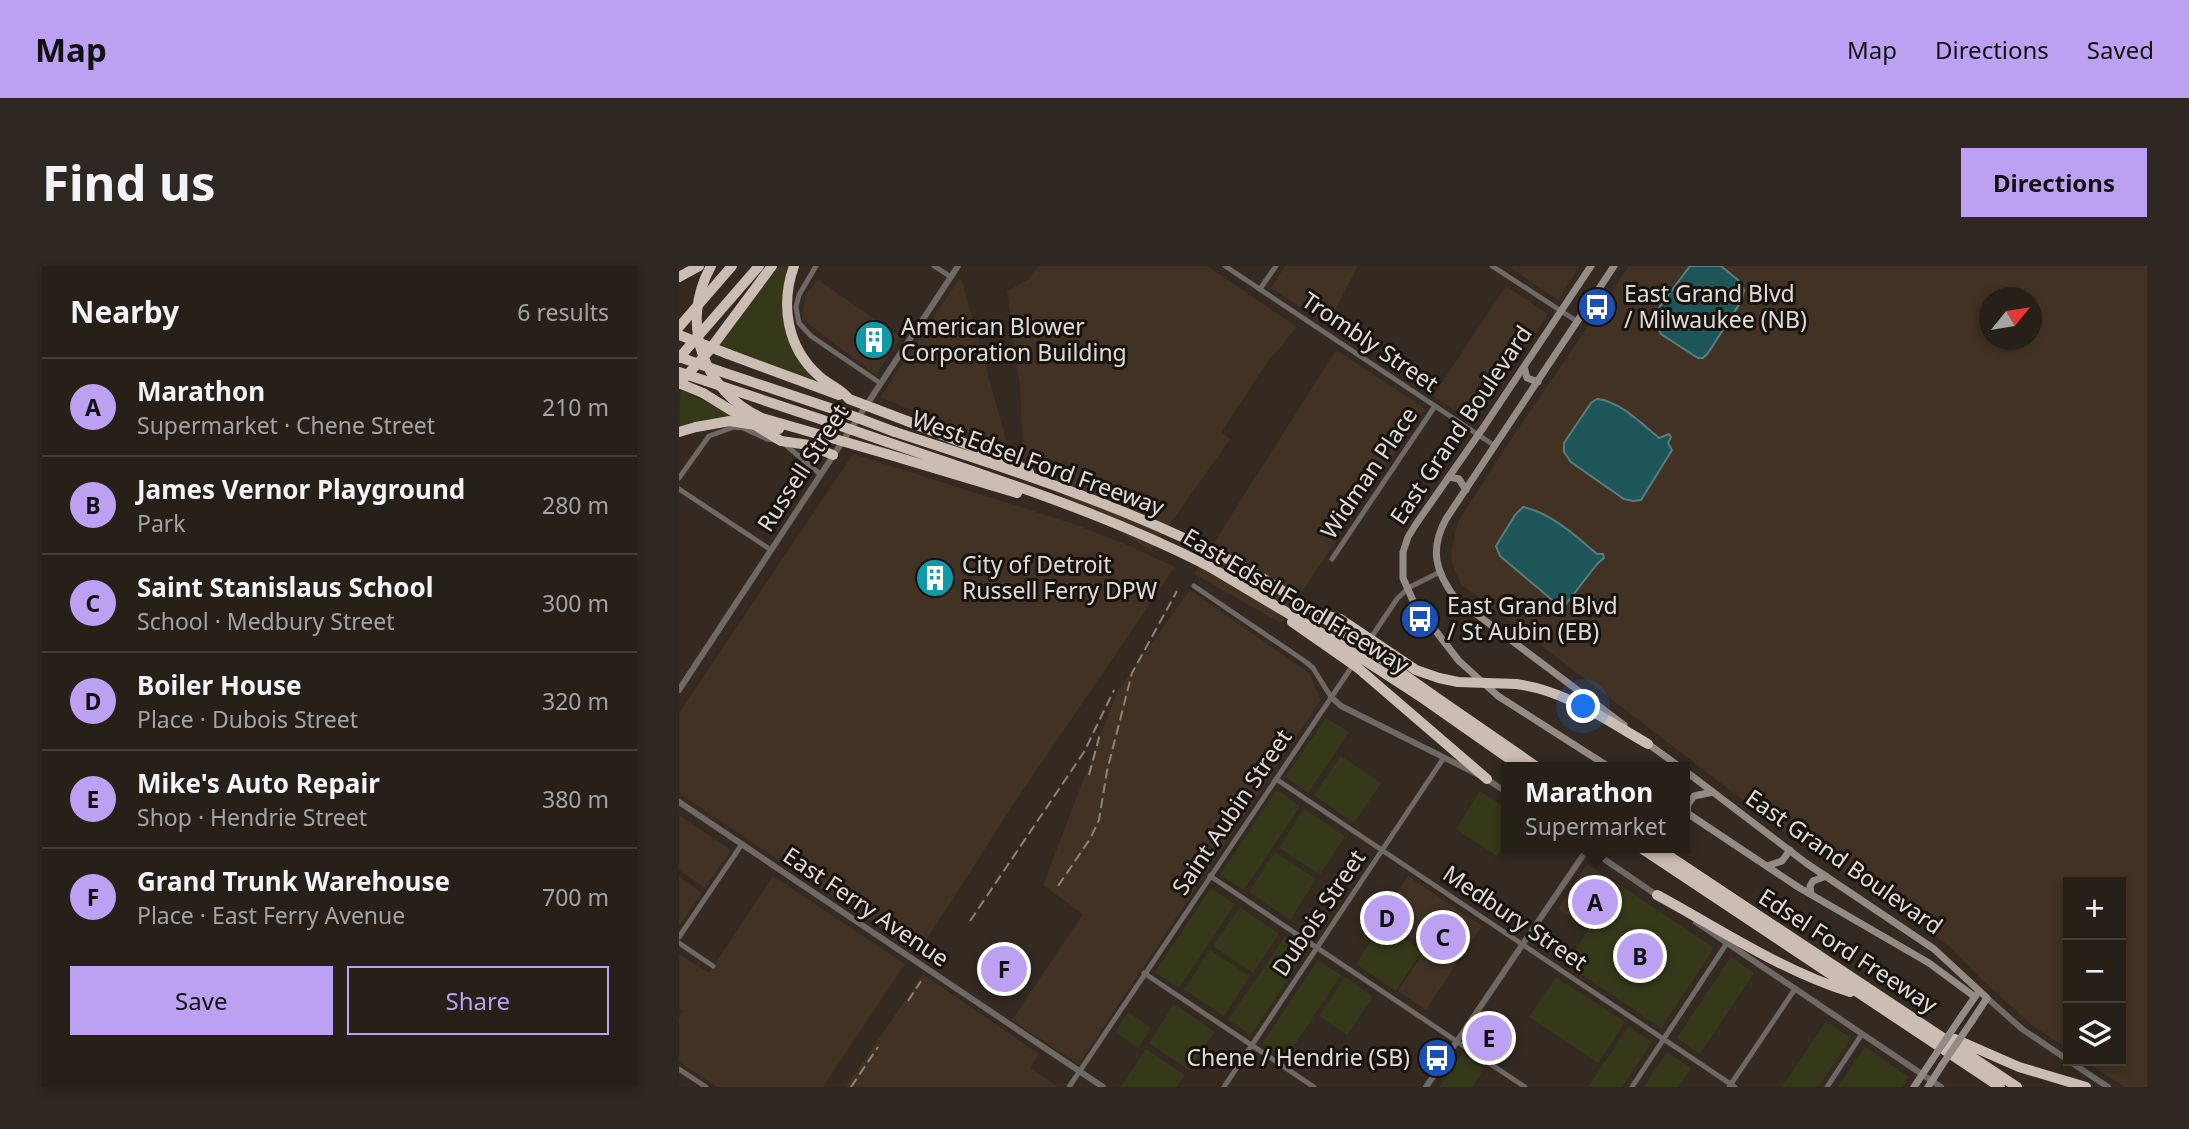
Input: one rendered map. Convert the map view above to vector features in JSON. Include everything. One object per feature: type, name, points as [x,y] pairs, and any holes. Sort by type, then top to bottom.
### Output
[{"type":"highway","points":[[679,277],[699,266]]},
{"type":"highway","points":[[711,266],[698,294],[694,325],[697,345],[716,383],[736,403],[754,414],[825,437],[1004,490],[1036,494]]},
{"type":"highway","points":[[679,327],[732,266]]},
{"type":"highway","points":[[679,358],[759,266]]},
{"type":"highway","points":[[772,266],[708,352],[679,384],[703,393],[781,441],[809,445],[832,455]]},
{"type":"highway","points":[[794,266],[786,300],[792,338],[824,386]]},
{"type":"highway","points":[[679,335],[824,386],[849,399],[1012,462],[1035,477]]},
{"type":"highway","name":"West Edsel Ford Freeway","points":[[679,358],[1035,477],[1152,523],[1209,549],[1245,568],[1318,614],[1530,762]]},
{"type":"highway","name":"East Edsel Ford Freeway","points":[[679,372],[1036,494],[1143,536],[1210,567],[1338,643],[1514,762]]},
{"type":"highway","points":[[679,432],[696,426],[730,421],[825,437]]},
{"type":"highway","points":[[1210,567],[1358,668],[1487,779]]},
{"type":"highway","points":[[1318,614],[1340,620],[1389,653],[1428,674],[1458,682],[1538,687],[1556,693],[1648,744]]},
{"type":"highway","name":"Edsel Ford Freeway","points":[[1649,853],[2000,1087]]},
{"type":"highway","name":"Edsel Ford Freeway","points":[[1665,853],[2017,1087]]},
{"type":"highway","points":[[1657,895],[1781,963],[1829,985],[1862,995]]},
{"type":"highway","points":[[1932,1030],[2019,1067],[2086,1087]]},
{"type":"main road","name":"East Grand Boulevard","points":[[1613,268],[1440,533],[1437,543],[1438,573],[1455,598],[1475,615],[1673,762]]},
{"type":"main road","name":"East Grand Boulevard","points":[[1588,269],[1408,537],[1402,568],[1415,603],[1459,661],[1498,696],[1601,762]]},
{"type":"main road","points":[[1524,366],[1527,377],[1538,382]]},
{"type":"main road","points":[[1449,477],[1459,479],[1466,490]]},
{"type":"main road","name":"East Grand Boulevard","points":[[1690,774],[1826,876],[1934,949],[1977,993]]},
{"type":"main road","points":[[1690,801],[1693,796],[1701,793],[1714,792]]},
{"type":"main road","name":"East Grand Boulevard","points":[[1690,815],[1811,894],[1987,998]]},
{"type":"main road","points":[[1766,866],[1782,861],[1790,850]]},
{"type":"main road","points":[[1811,894],[1811,883],[1826,876]]},
{"type":"main road","points":[[1914,1087],[1977,993]]},
{"type":"main road","points":[[1930,1084],[1987,998]]},
{"type":"street","points":[[816,266],[799,295],[797,314],[804,331],[880,383]]},
{"type":"street","points":[[934,266],[951,277]]},
{"type":"street","name":"Russell Street","points":[[679,690],[958,266]]},
{"type":"street","name":"Trombly Street","points":[[1225,266],[1495,446]]},
{"type":"street","points":[[1260,289],[1276,266]]},
{"type":"street","points":[[1492,266],[1578,322]]},
{"type":"street","name":"Widman Place","points":[[1332,559],[1435,406]]},
{"type":"street","points":[[679,478],[709,436],[734,428],[743,428],[767,439],[781,441],[820,474]]},
{"type":"street","points":[[679,489],[771,550]]},
{"type":"street","name":"Saint Aubin Street","points":[[1069,1087],[1398,599],[1408,588],[1438,573]]},
{"type":"street","points":[[1194,586],[1306,662],[1313,668],[1331,697],[1341,706],[1501,789]]},
{"type":"street","name":"Dubois Street","points":[[1224,1087],[1443,759]]},
{"type":"street","name":"Medbury Street","points":[[1276,779],[1732,1086]]},
{"type":"street","name":"East Ferry Avenue","points":[[679,802],[1103,1087]]},
{"type":"street","points":[[679,937],[741,844]]},
{"type":"street","points":[[1426,1087],[1585,853]]},
{"type":"street","points":[[1595,853],[1922,1074],[1930,1084],[1941,1087]]},
{"type":"street","points":[[1210,876],[1525,1087]]},
{"type":"street","points":[[679,943],[713,966]]},
{"type":"street","points":[[1632,1087],[1727,943]]},
{"type":"street","points":[[1145,973],[1314,1087]]},
{"type":"street","points":[[1732,1086],[1795,989]]},
{"type":"street","points":[[1987,998],[2022,1028],[2063,1056]]},
{"type":"street","points":[[1827,1087],[1862,1034]]},
{"type":"street","points":[[2078,1066],[2108,1087]]},
{"type":"street","points":[[679,1069],[706,1087]]},
{"type":"shaded area","points":[[1038,266],[1207,266],[1297,327],[1266,364],[1221,432],[1230,439],[1151,551],[1056,492],[1055,475],[1023,459],[1020,386],[1007,291],[1028,280]]},
{"type":"shaded area","points":[[1285,266],[1358,266],[1327,325],[1271,288]]},
{"type":"shaded area","points":[[1508,266],[1580,266],[1558,300]]},
{"type":"shaded area","points":[[1629,266],[2147,266],[2147,1087],[2124,1087],[2092,1066],[2126,1066],[2126,877],[2063,877],[2063,1046],[2032,1025],[1949,946],[1778,827],[1461,584],[1452,564],[1451,552],[1458,522]]},
{"type":"shaded area","points":[[960,278],[962,281],[1009,451],[880,397]]},
{"type":"shaded area","points":[[818,280],[901,337],[876,375],[802,319],[805,295]]},
{"type":"shaded area","points":[[1506,286],[1548,314],[1474,424],[1433,396]]},
{"type":"shaded area","points":[[1336,350],[1425,409],[1281,623],[1194,574]]},
{"type":"shaded area","points":[[853,454],[1071,523],[1175,567],[1019,796],[918,953],[679,793],[679,713]]},
{"type":"shaded area","points":[[1190,590],[1309,673],[1321,700],[1079,1064],[1012,1020],[1083,914],[1043,885],[1118,690]]},
{"type":"shaded area","points":[[679,815],[731,850],[705,888],[679,870]]},
{"type":"shaded area","points":[[1587,864],[1615,883],[1585,927],[1558,909]]},
{"type":"shaded area","points":[[773,876],[905,964],[823,1087],[717,1087],[679,1062],[679,1018],[684,1011],[679,1008],[679,954],[709,973]]},
{"type":"shaded area","points":[[1408,876],[1482,926],[1426,1010],[1398,991],[1427,947],[1380,916]]},
{"type":"shaded area","points":[[679,877],[702,893],[679,926]]},
{"type":"shaded area","points":[[923,974],[1039,1054],[1030,1068],[1058,1087],[846,1087]]},
{"type":"green space","points":[[779,266],[791,266],[782,297],[803,365],[815,381],[719,345]]},
{"type":"green space","points":[[681,389],[742,421],[679,430]]},
{"type":"green space","points":[[1326,718],[1349,732],[1308,793],[1285,777]]},
{"type":"green space","points":[[1341,756],[1381,783],[1354,823],[1314,795]]},
{"type":"green space","points":[[1277,790],[1300,806],[1244,890],[1220,875]]},
{"type":"green space","points":[[1480,791],[1501,805],[1501,850],[1497,856],[1456,829]]},
{"type":"green space","points":[[1304,809],[1345,836],[1320,875],[1279,848]]},
{"type":"green space","points":[[1275,852],[1316,879],[1290,920],[1249,892]]},
{"type":"green space","points":[[1619,884],[1714,948],[1661,1028],[1566,964]]},
{"type":"green space","points":[[1211,888],[1235,904],[1179,988],[1155,972]]},
{"type":"green space","points":[[1240,907],[1279,934],[1253,973],[1213,946]]},
{"type":"green space","points":[[1382,924],[1422,951],[1396,991],[1356,964]]},
{"type":"green space","points":[[1285,936],[1307,951],[1251,1035],[1228,1020]]},
{"type":"green space","points":[[1210,950],[1250,976],[1224,1016],[1184,990]]},
{"type":"green space","points":[[1731,957],[1754,973],[1700,1054],[1677,1038]]},
{"type":"green space","points":[[1318,960],[1341,975],[1285,1059],[1262,1044]]},
{"type":"green space","points":[[1345,977],[1373,997],[1347,1035],[1319,1016]]},
{"type":"green space","points":[[1556,977],[1625,1022],[1598,1063],[1529,1017]]},
{"type":"green space","points":[[1174,1004],[1215,1032],[1189,1070],[1149,1043]]},
{"type":"green space","points":[[1128,1012],[1151,1028],[1138,1048],[1115,1032]]},
{"type":"green space","points":[[1826,1021],[1851,1038],[1818,1087],[1782,1087]]},
{"type":"green space","points":[[1629,1026],[1652,1042],[1622,1087],[1588,1087]]},
{"type":"green space","points":[[1865,1047],[1909,1077],[1902,1087],[1838,1087]]},
{"type":"green space","points":[[1146,1049],[1185,1075],[1177,1087],[1121,1087]]},
{"type":"green space","points":[[1667,1052],[1691,1068],[1678,1087],[1644,1087]]},
{"type":"green space","points":[[1462,1054],[1484,1069],[1472,1087],[1439,1087]]},
{"type":"water","points":[[1690,266],[1721,266],[1738,280],[1744,290],[1742,300],[1703,358],[1698,358],[1661,334],[1655,320],[1660,306]]},
{"type":"water","points":[[1597,399],[1622,409],[1659,438],[1669,434],[1671,437],[1668,443],[1672,450],[1641,500],[1624,499],[1571,462],[1564,452],[1564,443],[1591,403]]},
{"type":"water","points":[[1523,507],[1553,519],[1597,554],[1603,554],[1604,558],[1566,604],[1557,604],[1500,556],[1496,546]]},
{"type":"railway","points":[[1058,886],[1090,839],[1099,820],[1107,771],[1132,673],[1177,591]]},
{"type":"railway","points":[[970,921],[1084,752],[1114,690]]},
{"type":"railway","points":[[1089,775],[1100,734]]},
{"type":"railway","points":[[908,1001],[921,981]]},
{"type":"railway","points":[[851,1087],[878,1047]]},
{"type":"place","name":"East Grand Blvd / Milwaukee (NB)","points":[[1597,307]]},
{"type":"place","name":"American Blower Corporation Building","points":[[874,340]]},
{"type":"place","name":"City of Detroit Russell Ferry DPW","points":[[935,578]]},
{"type":"place","name":"East Grand Blvd / St Aubin (EB)","points":[[1420,619]]},
{"type":"place","name":"Marathon","points":[[1595,902]]},
{"type":"place","name":"Boiler House","points":[[1387,918]]},
{"type":"place","name":"Saint Stanislaus School","points":[[1443,937]]},
{"type":"place","name":"James Vernor Playground","points":[[1640,956]]},
{"type":"place","name":"Grand Trunk Warehouse","points":[[1004,969]]},
{"type":"place","name":"Mike's Auto Repair","points":[[1489,1038]]},
{"type":"place","name":"Chene / Hendrie (SB)","points":[[1437,1058]]}]
